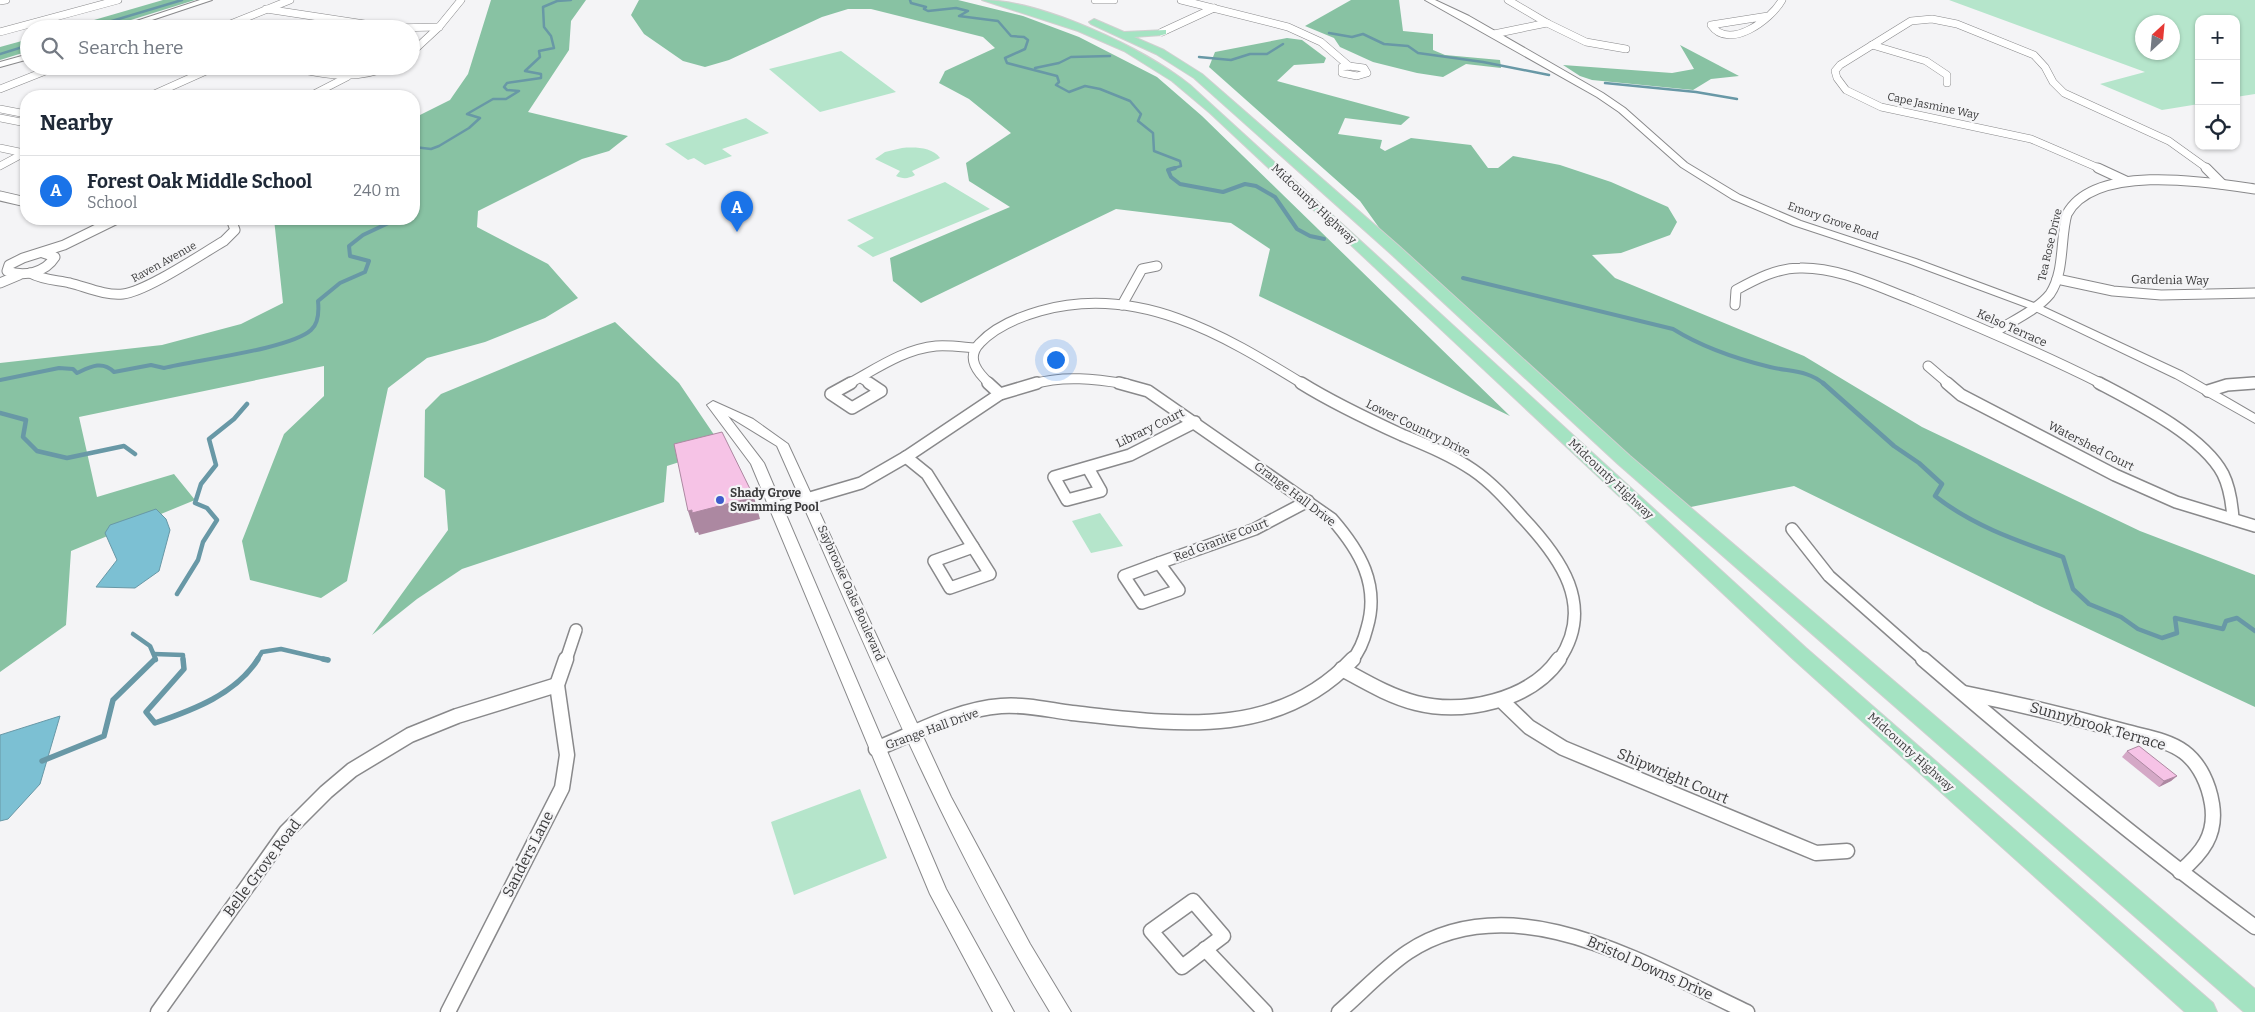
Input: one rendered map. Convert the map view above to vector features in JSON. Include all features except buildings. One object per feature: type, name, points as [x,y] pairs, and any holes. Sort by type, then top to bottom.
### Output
[{"type":"main road","name":"Midcounty Highway","points":[[987,0],[1035,12],[1094,34],[1132,51],[1170,75],[1214,111],[1799,652],[2204,1012]]},
{"type":"main road","name":"Midcounty Highway","points":[[1028,0],[1124,34],[1160,52],[1198,76],[1388,244],[1624,460],[2255,1005]]},
{"type":"main road","points":[[1124,34],[1162,32]]},
{"type":"main road","points":[[1160,52],[1155,42],[1162,32]]},
{"type":"street","points":[[0,1],[6,0]]},
{"type":"street","points":[[44,20],[118,0]]},
{"type":"street","points":[[145,20],[208,0]]},
{"type":"street","points":[[240,20],[290,0]]},
{"type":"street","points":[[420,44],[439,27],[461,0]]},
{"type":"street","points":[[1095,0],[1114,0]]},
{"type":"street","points":[[1181,0],[1263,19],[1302,32],[1321,42],[1348,66]]},
{"type":"street","name":"Emory Grove Road","points":[[1429,0],[1494,34],[1600,95],[1622,110],[1684,166],[1736,197],[1797,223],[1912,261],[2033,306],[2153,362],[2208,391],[2255,419]]},
{"type":"street","points":[[1508,0],[1547,23],[1586,42],[1626,49]]},
{"type":"street","points":[[1768,16],[1714,23],[1711,26],[1713,31],[1720,34],[1739,35],[1768,16],[1779,8],[1782,0]]},
{"type":"street","points":[[1162,32],[1214,8]]},
{"type":"street","points":[[266,9],[338,20]]},
{"type":"street","name":"Cape Jasmine Way","points":[[2126,181],[2070,154],[2031,140],[1895,111],[1860,99],[1841,86],[1836,79],[1835,71],[1840,65],[1911,21],[1932,20],[1957,24],[2012,45],[2040,60],[2053,82],[2064,92],[2177,145],[2209,168],[2222,184]]},
{"type":"street","points":[[1494,34],[1547,23]]},
{"type":"street","points":[[0,32],[20,27]]},
{"type":"street","points":[[420,27],[439,27]]},
{"type":"street","points":[[1872,45],[1926,61],[1947,75],[1947,83]]},
{"type":"street","points":[[0,65],[20,59]]},
{"type":"street","points":[[0,89],[35,75]]},
{"type":"street","points":[[163,90],[197,75]]},
{"type":"street","points":[[335,75],[347,77],[371,75]]},
{"type":"street","points":[[322,90],[347,77]]},
{"type":"street","points":[[0,109],[20,113]]},
{"type":"street","points":[[0,118],[20,122]]},
{"type":"street","points":[[0,148],[20,152]]},
{"type":"street","points":[[0,166],[20,156]]},
{"type":"street","name":"Tea Rose Drive","points":[[1995,332],[2050,294],[2057,278],[2067,215],[2071,205],[2092,191],[2126,181],[2184,180],[2255,189]]},
{"type":"street","points":[[0,196],[20,201]]},
{"type":"street","points":[[3,269],[20,258],[43,253],[105,225]]},
{"type":"street","name":"Raven Avenue","points":[[3,269],[112,294],[132,292],[224,241],[235,230],[233,225]]},
{"type":"street","points":[[0,283],[48,266],[55,257],[81,237]]},
{"type":"street","points":[[43,253],[49,253],[55,257]]},
{"type":"street","points":[[48,266],[52,276],[57,280]]},
{"type":"street","points":[[1122,305],[1142,269],[1158,266]]},
{"type":"street","name":"Kelso Terrace","points":[[1735,305],[1736,290],[1766,274],[1784,268],[1809,268],[1834,273],[1896,294],[1995,332],[2122,395],[2154,413],[2180,432],[2213,460],[2225,477],[2230,491],[2233,519]]},
{"type":"street","name":"Gardenia Way","points":[[2057,278],[2113,291],[2161,295],[2255,293]]},
{"type":"street","name":"Lower Country Drive","points":[[975,348],[984,338],[1007,323],[1035,310],[1062,304],[1122,305],[1154,311],[1219,333],[1246,347],[1331,401],[1465,465],[1493,486],[1550,547],[1564,568],[1572,590],[1574,626],[1564,654],[1541,679],[1501,700],[1464,707],[1425,705],[1392,695],[1342,669]]},
{"type":"street","points":[[861,378],[918,349],[935,346],[975,348],[972,358],[975,367],[1000,394]]},
{"type":"street","name":"Watershed Court","points":[[1928,366],[1961,395],[2115,475],[2176,502],[2255,526]]},
{"type":"street","name":"Grange Hall Drive","points":[[776,508],[861,483],[906,457],[1000,394],[1051,379],[1103,380],[1126,384],[1148,391],[1195,422],[1332,519],[1349,537],[1363,559],[1370,582],[1372,604],[1367,630],[1358,653],[1342,669],[1306,698],[1280,711],[1222,724],[1183,725],[1027,707],[998,706],[962,716],[876,749]]},
{"type":"street","points":[[2208,391],[2227,385],[2255,383]]},
{"type":"street","name":"Saybrooke Oaks Boulevard","points":[[1004,1012],[939,894],[876,749],[757,463],[714,405],[732,412],[759,427],[782,444],[914,734],[980,871],[1023,950],[1061,1012]]},
{"type":"street","name":"Library Court","points":[[1088,468],[1130,455],[1195,422]]},
{"type":"street","points":[[906,457],[927,474],[973,547],[990,574],[950,588],[934,561],[973,547]]},
{"type":"street","name":"Red Granite Court","points":[[1159,563],[1255,529],[1308,501]]},
{"type":"street","points":[[1792,529],[1829,576],[1962,693],[2180,872],[2255,928]]},
{"type":"street","points":[[557,685],[576,630]]},
{"type":"street","name":"Belle Grove Road","points":[[158,1012],[286,832],[326,792],[352,770],[410,735],[457,716],[557,685]]},
{"type":"street","name":"Sanders Lane","points":[[448,1012],[562,788],[567,755],[557,685]]},
{"type":"street","name":"Sunnybrook Terrace","points":[[1962,693],[2067,714],[2149,738],[2183,751],[2199,767],[2210,791],[2212,813],[2210,835],[2204,849],[2180,872]]},
{"type":"street","name":"Shipwright Court","points":[[1501,700],[1516,718],[1532,731],[1563,748],[1816,853],[1847,852]]},
{"type":"street","points":[[1193,901],[1224,936],[1205,950],[1182,967],[1151,931],[1193,901]]},
{"type":"street","name":"Bristol Downs Drive","points":[[1340,1012],[1408,952],[1450,932],[1488,924],[1523,926],[1576,936],[1612,949],[1747,1012]]},
{"type":"street","points":[[1205,950],[1265,1012]]},
{"type":"green space","points":[[163,0],[195,0],[131,20],[94,20]]},
{"type":"green space","points":[[491,0],[586,0],[571,21],[569,50],[528,112],[628,136],[609,151],[582,159],[478,211],[477,227],[548,264],[578,298],[545,318],[485,342],[427,358],[388,388],[347,581],[321,598],[250,580],[242,541],[284,434],[324,396],[324,366],[79,417],[97,497],[174,474],[195,500],[71,551],[66,625],[0,672],[0,363],[162,345],[241,324],[283,303],[275,225],[420,225],[420,115],[450,100],[468,74]]},
{"type":"green space","points":[[639,0],[958,0],[1023,16],[1079,37],[1157,77],[1202,116],[1510,416],[1259,296],[1270,249],[1231,223],[1116,209],[921,303],[893,281],[890,258],[1010,207],[969,181],[966,163],[1011,133],[969,99],[939,83],[945,71],[995,48],[983,37],[871,9],[848,9],[822,17],[729,60],[705,67],[683,61],[644,34],[631,15]]},
{"type":"green space","points":[[1351,0],[1399,0],[1403,31],[1433,34],[1433,50],[1445,55],[1500,60],[1501,68],[1466,64],[1443,77],[1417,73],[1373,62],[1340,47],[1334,38],[1305,26]]},
{"type":"green space","points":[[1949,0],[2255,0],[2255,94],[2240,96],[2240,15],[2195,15],[2195,105],[2162,110],[2100,84],[2145,72]]},
{"type":"green space","points":[[1287,38],[1302,40],[1326,58],[1324,63],[1294,65],[1277,81],[1410,117],[1401,125],[1345,118],[1338,134],[1382,140],[1380,148],[1385,151],[1411,138],[1471,145],[1488,168],[1498,168],[1513,156],[1560,165],[1611,182],[1668,207],[1677,222],[1670,235],[1621,253],[1592,255],[1615,278],[1804,356],[1922,427],[2140,531],[2255,575],[2255,707],[2044,608],[1794,486],[1681,509],[1395,250],[1360,201],[1209,67],[1215,52]]},
{"type":"green space","points":[[20,41],[20,54],[0,60],[0,47]]},
{"type":"green space","points":[[1680,45],[1739,76],[1711,79],[1693,90],[1592,80],[1580,76],[1563,65],[1672,73],[1694,69]]},
{"type":"green space","points":[[841,51],[896,92],[820,112],[769,69]]},
{"type":"green space","points":[[746,118],[769,133],[722,149],[732,156],[705,165],[694,158],[688,160],[665,144]]},
{"type":"green space","points":[[902,148],[928,150],[937,154],[940,158],[912,171],[915,175],[901,178],[896,176],[900,171],[875,159],[885,152]]},
{"type":"green space","points":[[945,182],[990,209],[873,257],[857,246],[874,238],[847,220]]},
{"type":"green space","points":[[615,322],[679,383],[723,448],[667,466],[664,502],[462,569],[417,599],[372,635],[448,530],[445,490],[424,477],[425,410],[441,394]]},
{"type":"green space","points":[[1100,513],[1123,546],[1091,553],[1072,521]]},
{"type":"green space","points":[[860,789],[887,858],[794,895],[771,822]]},
{"type":"water","points":[[156,509],[166,519],[170,530],[159,571],[135,588],[96,587],[117,560],[105,533],[110,525]]},
{"type":"water","points":[[60,716],[40,784],[8,819],[0,821],[0,735]]},
{"type":"waterway","points":[[115,20],[182,0]]},
{"type":"waterway","points":[[420,148],[431,149],[439,146],[469,128],[480,118],[467,114],[493,99],[506,99],[519,91],[507,90],[504,87],[507,83],[541,78],[541,74],[525,71],[540,57],[539,51],[554,48],[551,36],[544,27],[543,7],[557,1],[571,0]]},
{"type":"waterway","points":[[910,0],[911,3],[926,7],[924,9],[928,11],[956,8],[968,11],[959,16],[998,21],[1011,36],[1024,37],[1028,40],[1025,49],[1005,58],[1007,63],[1057,76],[1059,82],[1056,85],[1069,92],[1085,86],[1100,89],[1130,101],[1141,114],[1138,121],[1153,133],[1154,151],[1180,161],[1181,166],[1171,169]]},
{"type":"waterway","points":[[1329,33],[1352,37],[1363,34],[1384,44],[1408,46],[1418,53],[1483,62],[1549,75]]},
{"type":"waterway","points":[[1199,57],[1231,60],[1250,54],[1267,54],[1283,44]]},
{"type":"waterway","points":[[0,54],[20,48]]},
{"type":"waterway","points":[[1035,68],[1059,63],[1071,57],[1110,56]]},
{"type":"waterway","points":[[1605,83],[1696,92],[1737,99]]},
{"type":"waterway","points":[[1175,168],[1168,170],[1171,177],[1180,184],[1223,192],[1245,184],[1256,186],[1275,197],[1297,229],[1310,236],[1324,239]]},
{"type":"waterway","points":[[0,380],[59,368],[73,369],[77,373],[100,365],[114,372],[151,365],[164,368],[264,348],[300,337],[311,330],[316,324],[318,301],[340,283],[365,272],[369,261],[350,256],[349,246],[363,235],[384,225]]},
{"type":"waterway","points":[[1463,278],[1673,329],[1720,352],[1758,364],[1799,372],[1812,376],[1824,384]]},
{"type":"waterway","points":[[1823,383],[1894,446],[1919,463],[1942,484],[1935,496],[1950,507],[1996,532],[2063,557],[2073,589],[2089,604],[2121,617],[2138,629],[2162,638],[2177,633],[2175,618],[2223,629],[2226,621],[2237,618],[2255,631]]},
{"type":"waterway","points":[[177,594],[198,560],[203,542],[217,520],[207,508],[195,503],[201,484],[216,465],[209,439],[234,419],[247,404]]},
{"type":"waterway","points":[[0,413],[26,420],[23,437],[37,451],[67,458],[124,446],[135,454]]},
{"type":"waterway","points":[[133,634],[150,646],[156,660]]},
{"type":"waterway","points":[[257,660],[262,652],[281,649],[328,660],[323,659]]},
{"type":"waterway","points":[[154,654],[183,655],[183,659]]},
{"type":"waterway","points":[[42,761],[104,736],[113,700],[155,659]]},
{"type":"waterway","points":[[183,659],[184,669],[146,712],[155,723],[198,706],[226,691],[238,682],[258,659]]},
{"type":"place","name":"Forest Oak Middle School","points":[[737,232]]},
{"type":"place","name":"Shady Grove Swimming Pool","points":[[720,500]]}]
